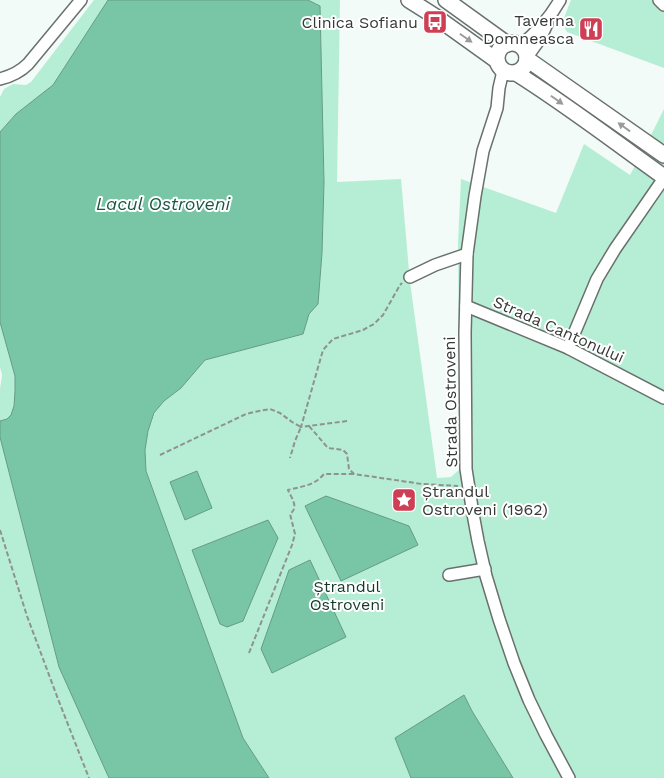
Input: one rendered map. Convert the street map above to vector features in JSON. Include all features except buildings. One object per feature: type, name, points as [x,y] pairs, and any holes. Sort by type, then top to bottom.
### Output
[{"type":"main road","points":[[409,0],[436,17],[507,69],[574,112],[664,178]]},
{"type":"main road","points":[[446,0],[664,155]]},
{"type":"main road","points":[[507,69],[498,52],[500,48],[520,51]]},
{"type":"main road","points":[[507,69],[524,68],[520,51]]},
{"type":"street","points":[[0,79],[20,72],[81,0]]},
{"type":"street","points":[[520,51],[540,40],[560,0]]},
{"type":"street","points":[[659,0],[664,5]]},
{"type":"street","name":"Strada Ostroveni","points":[[507,69],[499,88],[497,108],[483,151],[467,254],[466,469],[475,525],[499,619],[529,700],[569,778]]},
{"type":"street","points":[[568,348],[597,279],[615,249],[664,178]]},
{"type":"street","points":[[410,277],[435,265],[467,254]]},
{"type":"street","name":"Strada Cantonului","points":[[466,306],[568,348],[664,398]]},
{"type":"street","points":[[449,575],[485,569]]},
{"type":"path","points":[[290,458],[323,350],[333,339],[363,330],[374,324],[383,315],[400,285],[410,277]]},
{"type":"path","points":[[160,455],[246,414],[262,411],[270,410],[280,413],[301,427],[346,421]]},
{"type":"path","points":[[308,426],[328,448],[343,450],[347,454],[349,469],[354,474]]},
{"type":"path","points":[[249,653],[295,534],[290,514],[294,511],[295,507],[288,490],[314,484],[324,474],[354,474],[422,484],[468,487]]},
{"type":"path","points":[[0,530],[27,616],[89,778]]},
{"type":"green space","points":[[94,0],[108,0],[53,85],[16,114],[0,132],[0,97],[4,89],[13,84],[26,85],[31,82]]},
{"type":"green space","name":"Ștrandul Ostroveni","points":[[308,0],[340,0],[337,182],[401,179],[410,282],[437,478],[451,477],[460,469],[458,243],[461,179],[556,213],[584,144],[630,175],[641,154],[532,77],[536,71],[645,147],[664,109],[664,778],[513,778],[464,696],[395,738],[411,778],[269,778],[243,738],[146,471],[145,450],[148,431],[155,413],[164,401],[181,388],[205,360],[303,334],[309,314],[318,304],[324,182],[320,6]]},
{"type":"green space","points":[[571,0],[664,0],[664,68],[567,32],[562,23]]},
{"type":"green space","points":[[0,322],[15,376],[15,391],[11,415],[7,419],[0,421],[2,375],[0,367]]},
{"type":"green space","points":[[0,437],[59,667],[109,778],[0,778]]},
{"type":"water","name":"Lacul Ostroveni","points":[[108,0],[308,0],[320,6],[324,182],[318,304],[309,314],[303,334],[205,360],[181,388],[164,401],[154,413],[148,431],[145,450],[146,471],[243,738],[269,778],[109,778],[59,667],[0,437],[0,421],[7,419],[11,415],[14,406],[15,376],[0,322],[0,132],[16,114],[53,85]]},
{"type":"water","points":[[197,471],[212,508],[185,520],[170,482]]},
{"type":"water","points":[[326,496],[409,526],[418,545],[341,581],[305,506]]},
{"type":"water","points":[[268,520],[278,538],[243,621],[227,627],[220,624],[192,550]]},
{"type":"water","points":[[310,560],[346,637],[272,673],[261,649],[289,570]]},
{"type":"water","points":[[464,695],[513,778],[411,778],[395,738]]},
{"type":"place","name":"Clinica Sofianu","points":[[435,22]]},
{"type":"place","name":"Taverna Domneasca","points":[[591,29]]},
{"type":"place","name":"Ștrandul Ostroveni (1962)","points":[[404,500]]}]
